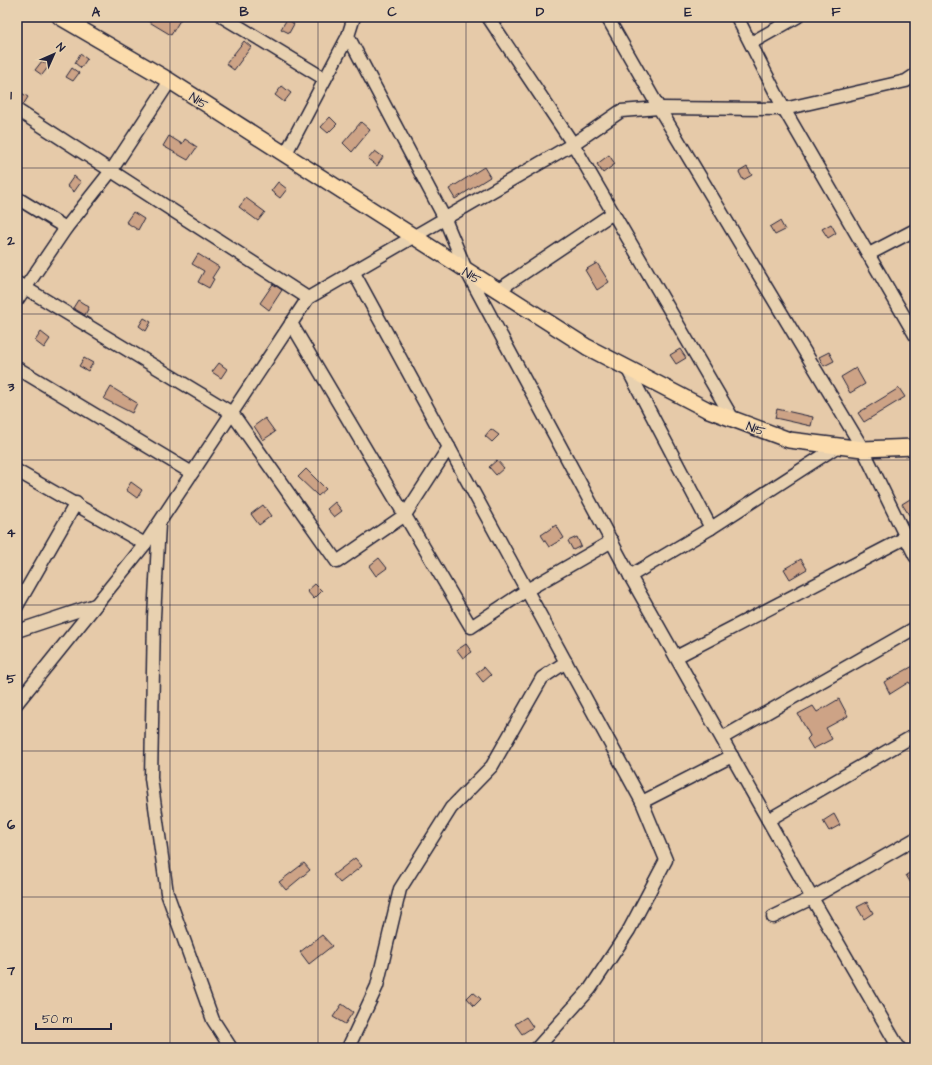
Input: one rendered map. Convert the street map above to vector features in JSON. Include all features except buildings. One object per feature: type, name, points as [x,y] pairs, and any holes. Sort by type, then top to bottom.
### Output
[{"type":"main road","name":"N15","points":[[60,17],[170,81],[411,237],[587,347],[706,409],[789,440],[863,449],[915,447]]},
{"type":"street","points":[[223,17],[325,79]]},
{"type":"street","points":[[285,155],[348,36],[354,17]]},
{"type":"street","points":[[488,17],[573,144],[733,419]]},
{"type":"street","points":[[607,17],[659,108],[863,449],[915,556]]},
{"type":"street","points":[[737,17],[784,109],[915,335]]},
{"type":"street","points":[[751,43],[797,17]]},
{"type":"street","points":[[348,36],[444,218],[467,272],[630,576],[812,898],[899,1048]]},
{"type":"street","points":[[17,702],[145,544],[308,298],[573,144],[621,111],[659,108],[784,109],[906,81],[915,75]]},
{"type":"street","points":[[17,300],[21,286],[111,171],[170,81]]},
{"type":"street","points":[[17,110],[308,298]]},
{"type":"street","points":[[17,198],[66,228]]},
{"type":"street","points":[[497,291],[613,213]]},
{"type":"street","points":[[869,254],[915,230]]},
{"type":"street","points":[[353,271],[642,802],[666,860],[629,930],[590,989],[537,1048]]},
{"type":"street","points":[[21,286],[232,413],[337,562],[405,515],[449,447]]},
{"type":"street","points":[[291,323],[471,627],[527,590],[612,541]]},
{"type":"street","points":[[17,368],[192,473]]},
{"type":"street","points":[[627,368],[711,528]]},
{"type":"street","points":[[630,576],[711,528],[838,446]]},
{"type":"street","points":[[17,471],[76,503],[145,544]]},
{"type":"street","points":[[17,606],[76,503]]},
{"type":"street","points":[[159,523],[154,617],[151,778],[167,893],[213,1020],[231,1048]]},
{"type":"street","points":[[676,658],[905,538]]},
{"type":"street","points":[[17,631],[96,605]]},
{"type":"street","points":[[722,738],[915,628]]},
{"type":"street","points":[[348,1048],[377,986],[400,889],[451,808],[492,766],[542,678],[566,662]]},
{"type":"street","points":[[768,820],[915,735]]},
{"type":"street","points":[[642,802],[732,756]]},
{"type":"street","points":[[773,917],[812,898],[915,839]]}]
